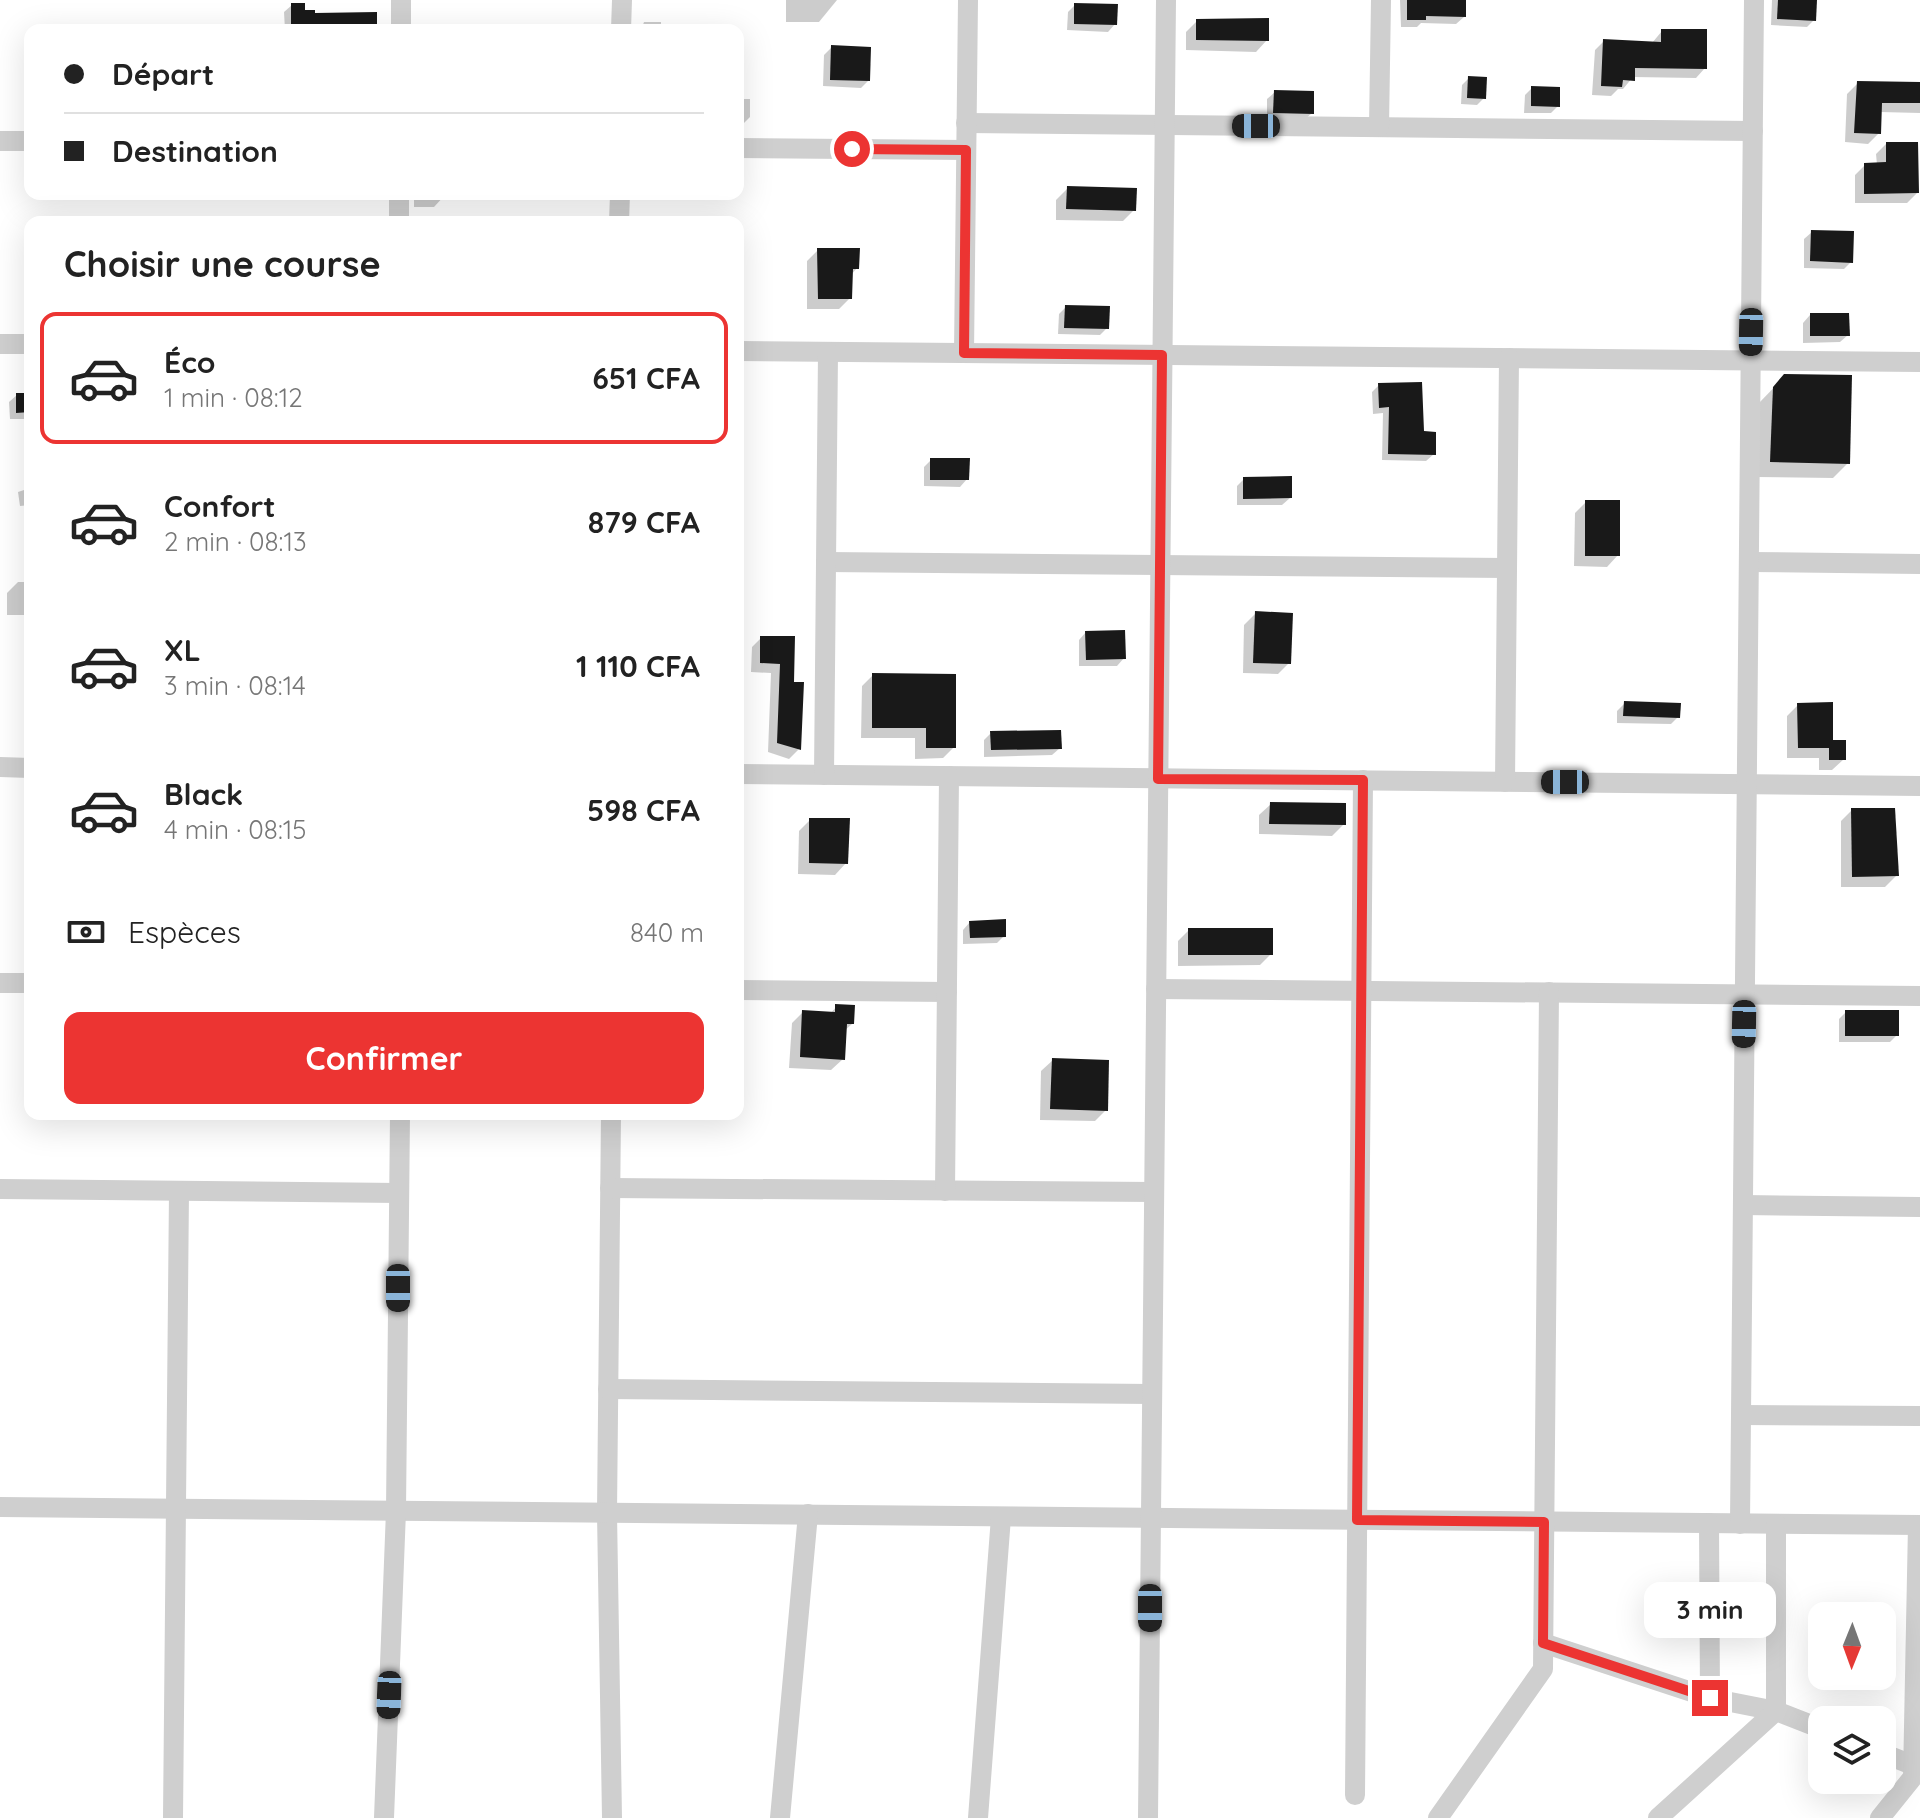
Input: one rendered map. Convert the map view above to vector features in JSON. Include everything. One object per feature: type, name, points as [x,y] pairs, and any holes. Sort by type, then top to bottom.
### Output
[{"type":"street","points":[[401,0],[401,24]]},
{"type":"street","points":[[621,24],[622,0]]},
{"type":"street","points":[[964,353],[968,0]]},
{"type":"street","points":[[1148,1818],[1166,0]]},
{"type":"street","points":[[1379,127],[1381,0]]},
{"type":"street","points":[[1740,1524],[1754,0]]},
{"type":"street","points":[[966,123],[1753,131]]},
{"type":"street","points":[[0,141],[24,141]]},
{"type":"street","points":[[744,148],[966,150]]},
{"type":"street","points":[[0,344],[24,344]]},
{"type":"street","points":[[744,351],[1920,362]]},
{"type":"street","points":[[824,775],[828,352]]},
{"type":"street","points":[[1505,782],[1509,358]]},
{"type":"street","points":[[826,562],[1507,568]]},
{"type":"street","points":[[1749,562],[1920,564]]},
{"type":"street","points":[[0,767],[24,768]]},
{"type":"street","points":[[744,774],[1920,786]]},
{"type":"street","points":[[945,1191],[949,776]]},
{"type":"street","points":[[1355,1795],[1363,780]]},
{"type":"street","points":[[0,983],[24,983]]},
{"type":"street","points":[[1156,989],[1920,996]]},
{"type":"street","points":[[744,990],[947,992]]},
{"type":"street","points":[[1438,1818],[1543,1669],[1549,992]]},
{"type":"street","points":[[384,1818],[396,1511],[400,1120]]},
{"type":"street","points":[[611,1120],[607,1513],[612,1818]]},
{"type":"street","points":[[610,1188],[1154,1192]]},
{"type":"street","points":[[0,1189],[399,1193]]},
{"type":"street","points":[[173,1818],[179,1191]]},
{"type":"street","points":[[1743,1205],[1920,1207]]},
{"type":"street","points":[[608,1389],[1152,1394]]},
{"type":"street","points":[[1741,1415],[1920,1416]]},
{"type":"street","points":[[0,1507],[1919,1525],[1917,1767],[1913,1777],[1880,1818]]},
{"type":"street","points":[[780,1818],[808,1514]]},
{"type":"street","points":[[978,1818],[1001,1517]]},
{"type":"street","points":[[1709,1523],[1710,1698]]},
{"type":"street","points":[[1658,1818],[1776,1711],[1776,1524]]},
{"type":"street","points":[[1543,1643],[1710,1698],[1776,1711],[1808,1724]]},
{"type":"street","points":[[1896,1759],[1917,1767]]},
{"type":"building","points":[[1407,0],[1466,0],[1466,17],[1426,16],[1426,20],[1407,20]]},
{"type":"building","points":[[1778,0],[1817,0],[1816,21],[1777,19]]},
{"type":"building","points":[[291,3],[305,3],[305,10],[315,10],[315,13],[377,12],[377,24],[291,24]]},
{"type":"building","points":[[1074,3],[1118,4],[1117,25],[1074,24]]},
{"type":"building","points":[[1269,18],[1269,41],[1196,40],[1196,19]]},
{"type":"building","points":[[1661,29],[1707,29],[1707,69],[1635,68],[1635,81],[1623,80],[1622,87],[1601,86],[1603,39],[1661,42]]},
{"type":"building","points":[[831,45],[871,47],[870,81],[830,80]]},
{"type":"building","points":[[1468,76],[1487,77],[1486,99],[1467,98]]},
{"type":"building","points":[[1857,81],[1920,82],[1920,103],[1882,103],[1881,134],[1854,133]]},
{"type":"building","points":[[1531,86],[1560,87],[1560,107],[1531,106]]},
{"type":"building","points":[[1274,90],[1314,91],[1314,114],[1273,113]]},
{"type":"building","points":[[1886,142],[1918,142],[1919,193],[1864,194],[1864,163],[1886,162]]},
{"type":"building","points":[[1067,186],[1137,188],[1136,211],[1066,209]]},
{"type":"building","points":[[1811,230],[1854,231],[1853,263],[1810,261]]},
{"type":"building","points":[[817,248],[860,248],[859,269],[853,269],[852,299],[818,299]]},
{"type":"building","points":[[1065,305],[1110,306],[1109,329],[1064,328]]},
{"type":"building","points":[[1810,313],[1849,313],[1850,336],[1810,336]]},
{"type":"building","points":[[1784,374],[1852,375],[1850,464],[1770,462],[1773,387]]},
{"type":"building","points":[[1422,382],[1424,431],[1436,432],[1436,455],[1388,454],[1389,407],[1379,408],[1378,383]]},
{"type":"building","points":[[16,393],[24,393],[24,412],[16,413]]},
{"type":"building","points":[[930,458],[970,458],[969,480],[930,480]]},
{"type":"building","points":[[1292,476],[1292,498],[1243,499],[1243,477]]},
{"type":"building","points":[[1585,500],[1620,500],[1620,556],[1585,556]]},
{"type":"building","points":[[1255,611],[1293,613],[1291,664],[1253,663]]},
{"type":"building","points":[[1125,630],[1126,659],[1086,660],[1085,631]]},
{"type":"building","points":[[760,636],[795,636],[794,682],[804,682],[801,750],[777,743],[780,664],[760,663]]},
{"type":"building","points":[[872,673],[956,674],[956,748],[926,748],[926,728],[872,728]]},
{"type":"building","points":[[1624,701],[1681,703],[1680,718],[1623,716]]},
{"type":"building","points":[[1833,702],[1833,740],[1846,740],[1846,760],[1829,760],[1829,748],[1798,748],[1797,703]]},
{"type":"building","points":[[1061,730],[1062,749],[991,750],[990,731]]},
{"type":"building","points":[[1270,802],[1346,803],[1346,825],[1269,824]]},
{"type":"building","points":[[1851,808],[1895,808],[1899,876],[1852,877]]},
{"type":"building","points":[[809,818],[850,818],[848,864],[809,863]]},
{"type":"building","points":[[1006,919],[1006,937],[970,938],[969,921]]},
{"type":"building","points":[[1188,928],[1273,928],[1273,955],[1188,955]]},
{"type":"building","points":[[835,1004],[855,1005],[854,1024],[847,1024],[845,1060],[800,1057],[802,1010],[835,1012]]},
{"type":"building","points":[[1845,1010],[1899,1010],[1899,1036],[1845,1036]]},
{"type":"building","points":[[1052,1058],[1109,1060],[1108,1111],[1050,1109]]},
{"type":"route","points":[[852,149],[966,150],[964,353],[1162,355],[1158,779],[1363,780],[1357,1520],[1544,1522],[1543,1643],[1710,1698]]}]
